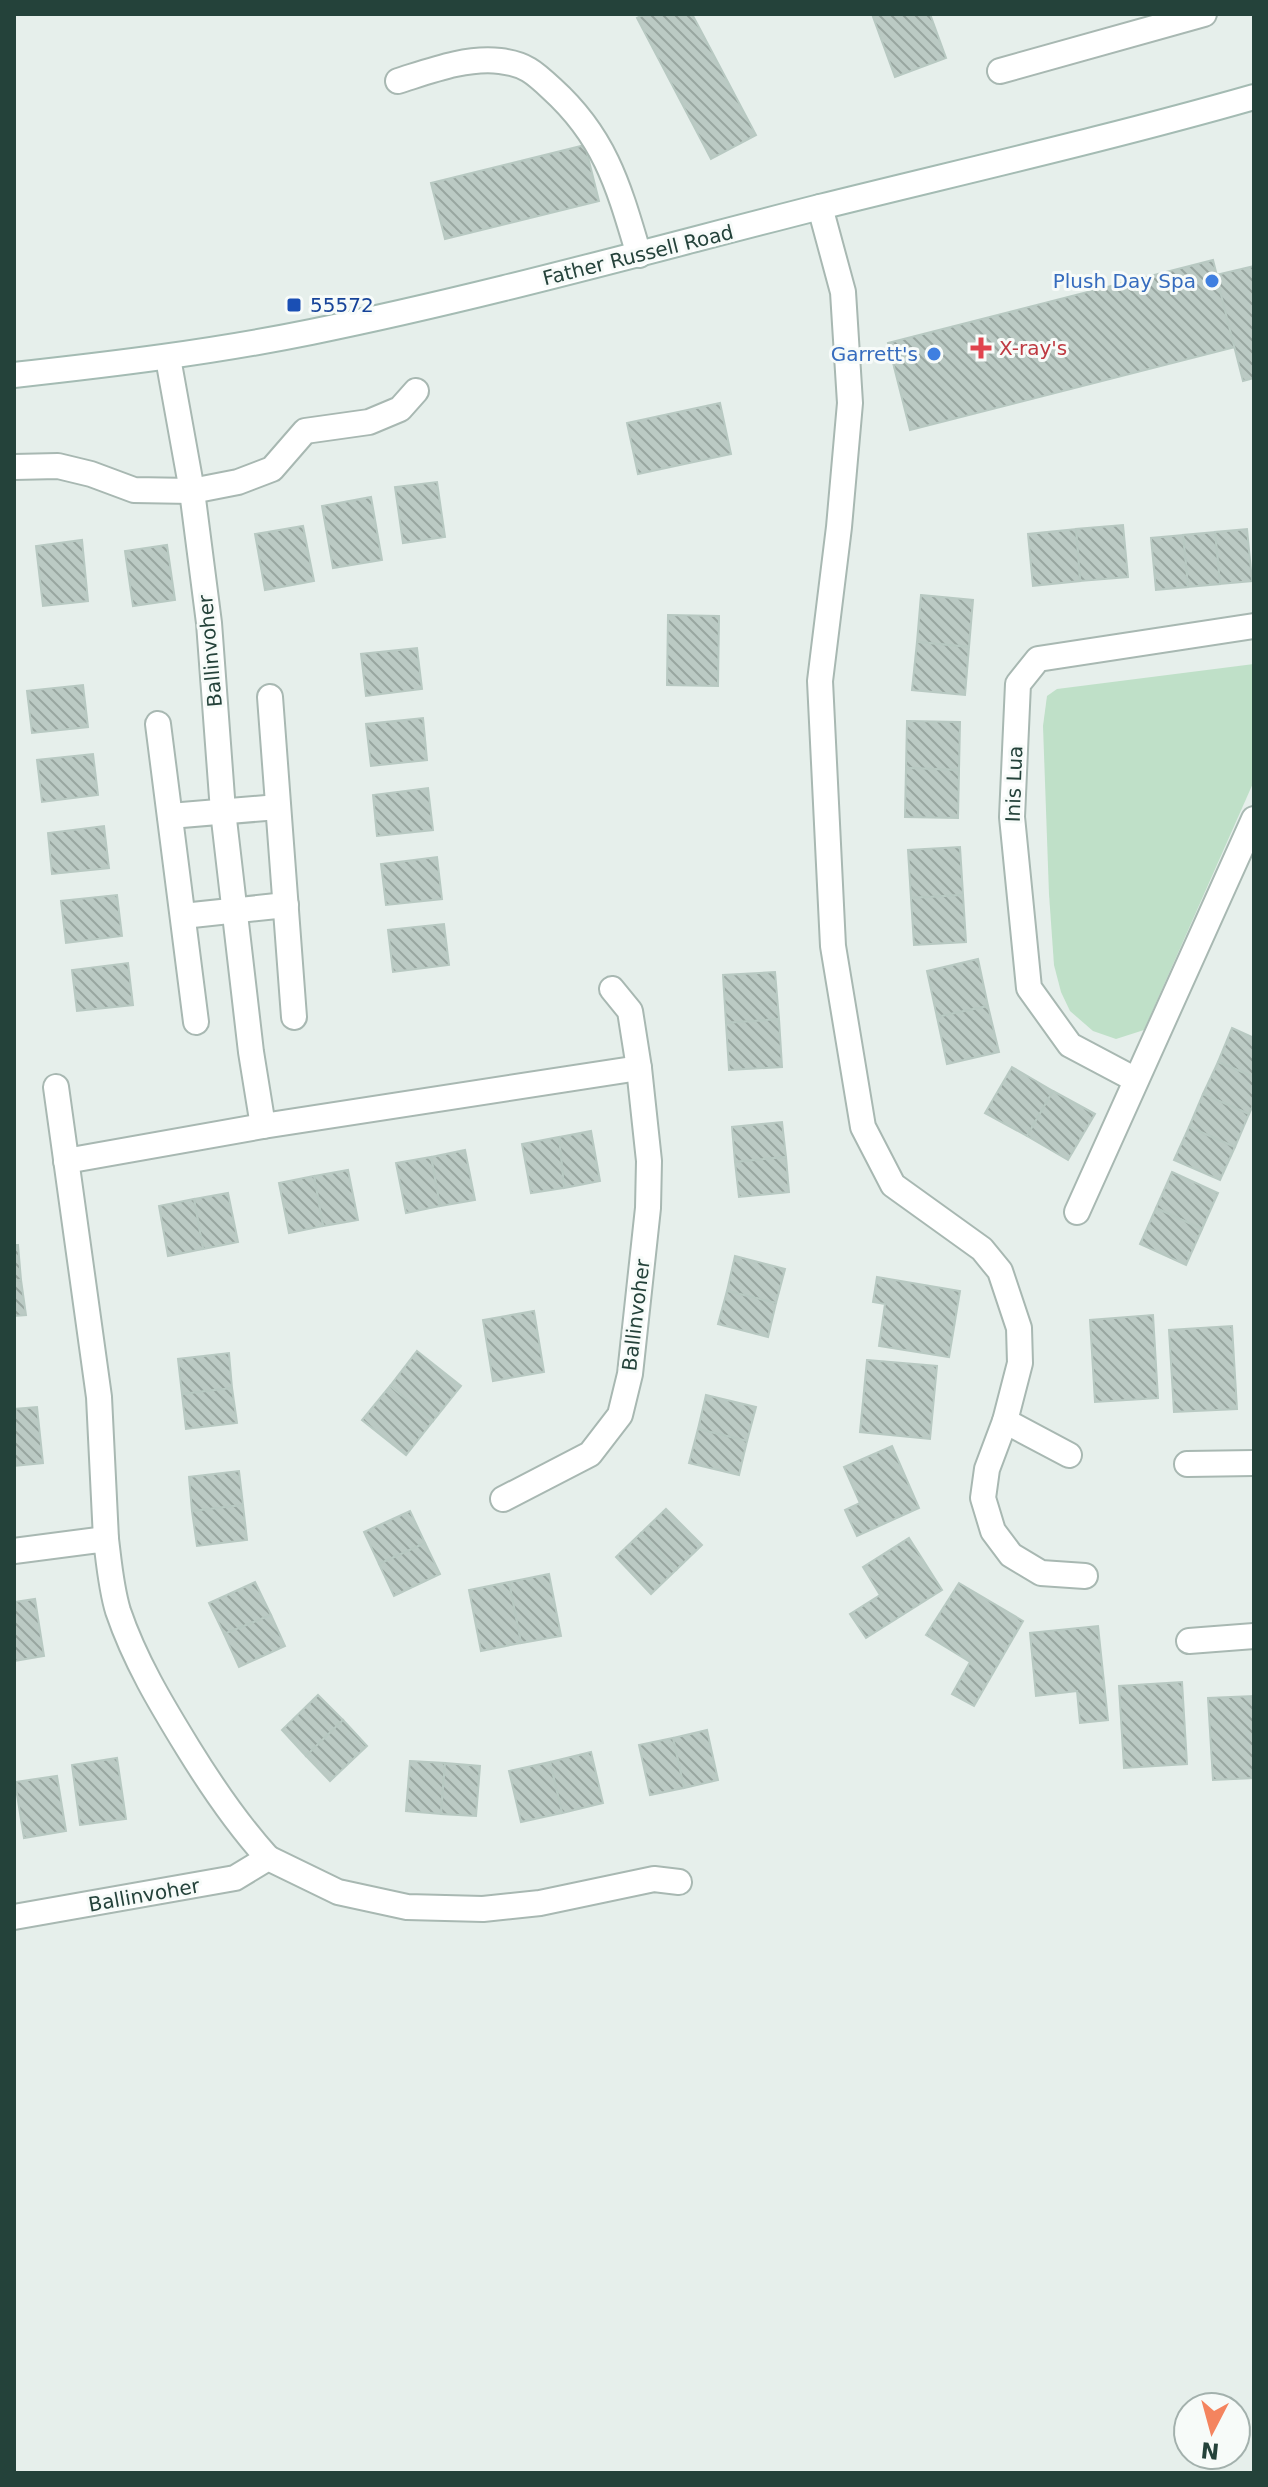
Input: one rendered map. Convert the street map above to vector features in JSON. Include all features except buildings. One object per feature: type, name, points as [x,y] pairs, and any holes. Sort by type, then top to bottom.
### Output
[{"type":"street","points":[[1000,71],[1204,14]]},
{"type":"street","points":[[398,81],[449,65],[498,60],[529,67],[574,108],[606,157],[617,182],[639,255]]},
{"type":"street","name":"Father Russell Road","points":[[14,375],[168,358],[310,332],[538,281],[820,207],[1140,129],[1254,97]]},
{"type":"street","points":[[820,207],[843,292],[850,403],[820,681],[833,946],[863,1127],[893,1185],[982,1249],[1000,1271],[1019,1328],[1020,1363],[1005,1421],[987,1469],[983,1498],[993,1531],[1011,1555],[1041,1573],[1085,1576]]},
{"type":"street","name":"Ballinvoher","points":[[168,358],[192,491],[209,623],[223,811],[251,1052],[263,1126]]},
{"type":"street","points":[[14,467],[58,466],[134,490],[192,491],[238,482],[272,469],[305,431],[369,422],[400,409],[416,391]]},
{"type":"street","name":"Inis Lua","points":[[1136,1080],[1070,1045],[1029,988],[1012,817],[1018,684],[1038,659],[1254,626]]},
{"type":"street","points":[[270,697],[294,1017]]},
{"type":"street","points":[[158,724],[196,1022]]},
{"type":"street","points":[[170,816],[278,807]]},
{"type":"street","points":[[1077,1212],[1136,1080],[1244,870],[1254,819]]},
{"type":"street","points":[[183,916],[286,905]]},
{"type":"street","name":"Ballinvoher","points":[[503,1499],[590,1454],[620,1415],[630,1374],[648,1208],[649,1161],[630,1011],[612,989]]},
{"type":"street","points":[[66,1161],[263,1126],[639,1068]]},
{"type":"street","points":[[56,1087],[99,1397],[106,1539],[118,1611],[147,1683],[244,1832],[268,1858],[338,1892],[407,1907],[483,1909],[540,1903],[654,1879],[679,1882]]},
{"type":"street","points":[[1005,1421],[1069,1455]]},
{"type":"street","points":[[1187,1464],[1254,1463]]},
{"type":"street","points":[[14,1551],[106,1539]]},
{"type":"street","points":[[1189,1641],[1254,1636]]},
{"type":"street","name":"Ballinvoher","points":[[14,1917],[235,1878],[268,1858]]},
{"type":"green space","points":[[1254,664],[1254,781],[1144,1030],[1116,1039],[1093,1031],[1070,1011],[1054,965],[1043,726],[1047,696],[1057,689]]},
{"type":"place","name":"Plush Day Spa","points":[[1212,281]]},
{"type":"place","name":"55572","points":[[294,305]]},
{"type":"place","name":"X-ray's","points":[[981,348]]},
{"type":"place","name":"Garrett's","points":[[934,354]]}]
